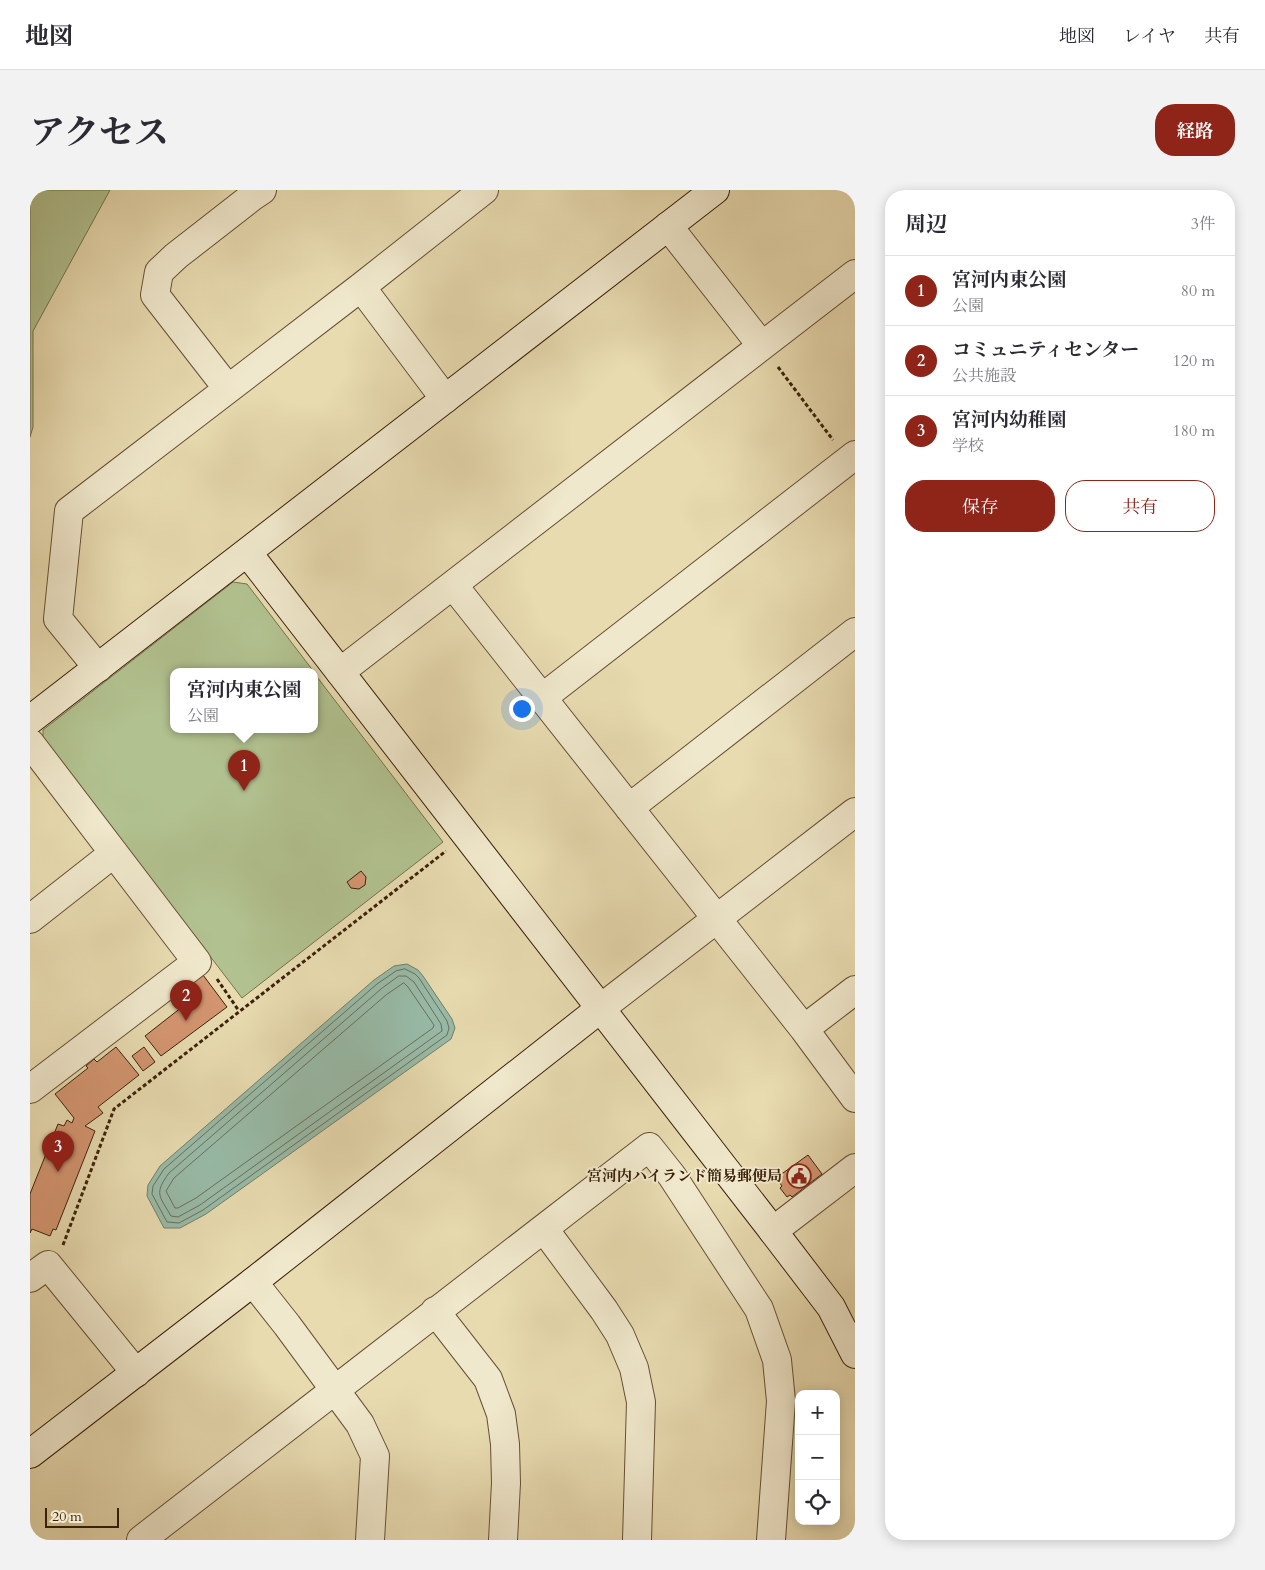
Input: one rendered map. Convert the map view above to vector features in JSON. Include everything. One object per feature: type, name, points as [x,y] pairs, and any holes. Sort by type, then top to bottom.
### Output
[{"type":"street","points":[[228,389],[155,295],[159,272],[176,256],[262,190]]},
{"type":"street","points":[[98,668],[58,619],[69,511],[484,190]]},
{"type":"street","points":[[30,720],[715,190]]},
{"type":"street","points":[[668,226],[762,346]]},
{"type":"street","points":[[340,672],[855,274]]},
{"type":"street","points":[[361,287],[445,399]]},
{"type":"street","points":[[542,698],[852,457]]},
{"type":"street","points":[[247,552],[773,1230],[831,1307],[855,1354]]},
{"type":"street","points":[[453,584],[804,1029],[855,1098]]},
{"type":"street","points":[[629,808],[855,632]]},
{"type":"street","points":[[30,743],[197,962],[30,1089]]},
{"type":"street","points":[[30,1454],[855,812]]},
{"type":"street","points":[[30,919],[114,853]]},
{"type":"street","points":[[804,1029],[855,990]]},
{"type":"street","points":[[141,1540],[649,1147],[672,1176],[759,1309],[777,1360],[781,1400],[771,1540]]},
{"type":"street","points":[[773,1230],[855,1168]]},
{"type":"street","points":[[544,1229],[604,1310],[620,1335],[634,1368],[641,1402],[637,1540]]},
{"type":"street","points":[[39,1271],[136,1373]]},
{"type":"street","points":[[253,1282],[360,1424],[375,1456],[370,1540]]},
{"type":"street","points":[[435,1311],[488,1379],[501,1414],[505,1444],[506,1483],[503,1540]]},
{"type":"path","points":[[762,346],[852,457]]},
{"type":"path","points":[[39,1271],[64,1243],[114,1109],[467,836]]},
{"type":"path","points":[[197,962],[208,966],[239,1011]]},
{"type":"shaded area","points":[[30,190],[110,190],[33,331],[33,427],[30,437]]},
{"type":"shaded area","points":[[233,582],[247,584],[311,668],[170,668],[170,733],[318,733],[318,678],[443,842],[242,998],[43,738],[43,730]]},
{"type":"water","points":[[407,964],[418,970],[423,976],[452,1019],[455,1028],[451,1039],[206,1214],[180,1228],[164,1228],[147,1196],[148,1185],[160,1166],[374,980],[394,966]]},
{"type":"building","points":[[361,871],[366,877],[365,885],[359,889],[351,888],[347,882]]},
{"type":"building","points":[[200,971],[227,1007],[161,1056],[145,1036],[182,1007],[174,996]]},
{"type":"building","points":[[116,1047],[139,1075],[98,1107],[103,1113],[85,1126],[95,1131],[56,1230],[53,1229],[50,1236],[32,1229],[30,1233],[30,1194],[58,1124],[64,1126],[67,1120],[72,1123],[74,1118],[55,1094],[88,1068],[86,1066],[94,1059],[97,1062]]},
{"type":"building","points":[[144,1047],[155,1062],[143,1071],[132,1056]]},
{"type":"building","name":"宮河内ハイランド簡易郵便局","points":[[808,1155],[822,1174],[792,1197],[790,1195],[787,1197],[780,1188],[782,1186],[776,1178]]},
{"type":"place","name":"宮河内東公園","points":[[244,791]]},
{"type":"place","name":"コミュニティセンター","points":[[186,1021]]},
{"type":"place","name":"宮河内幼稚園","points":[[58,1172]]},
{"type":"place","name":"宮河内ハイランド簡易郵便局","points":[[799,1176]]}]
